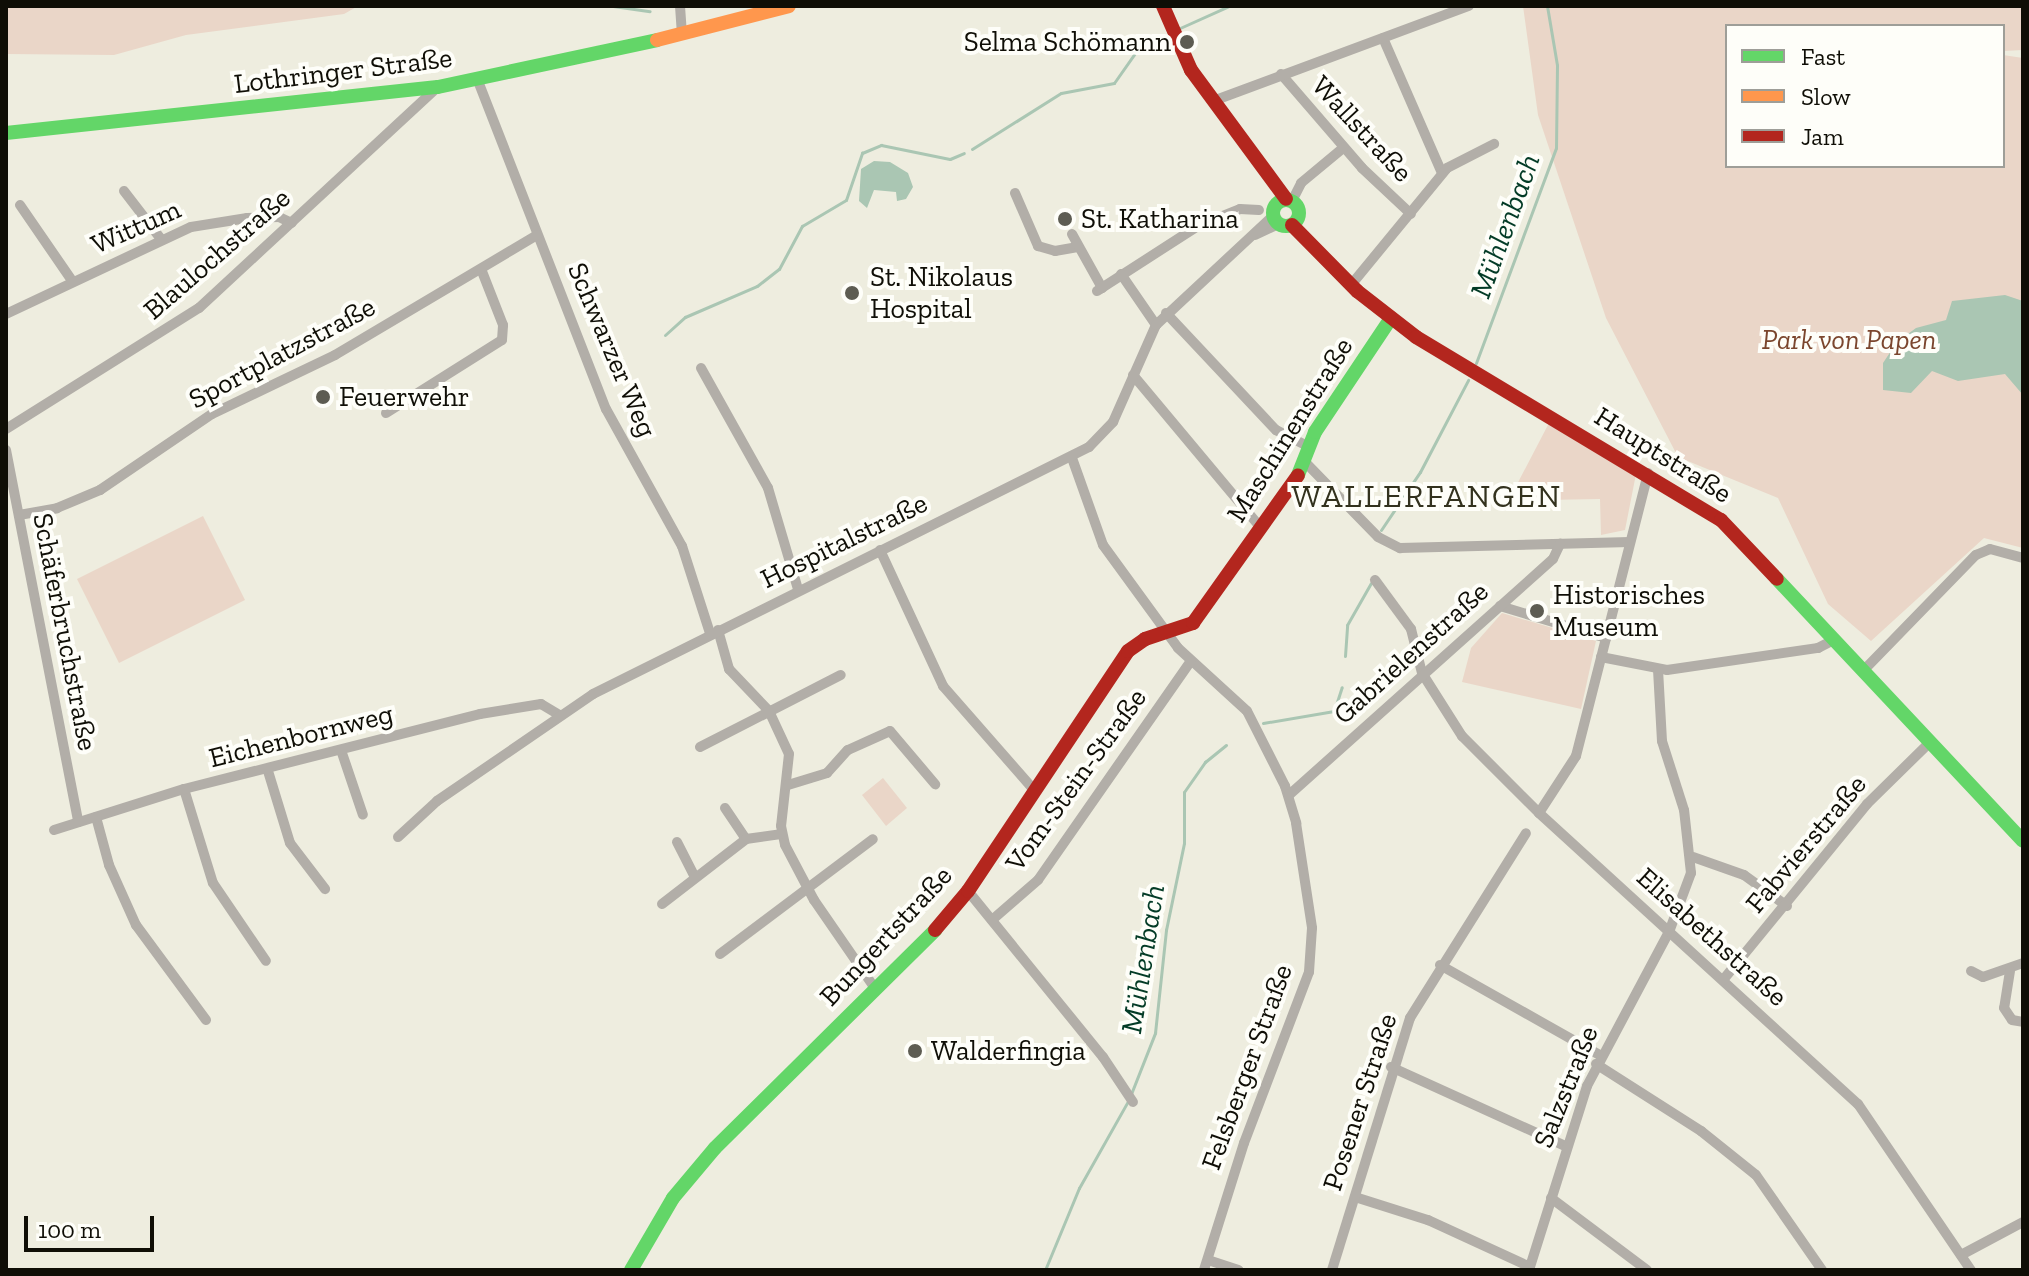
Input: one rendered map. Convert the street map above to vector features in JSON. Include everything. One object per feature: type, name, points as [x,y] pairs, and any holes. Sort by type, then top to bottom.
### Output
[{"type":"street","points":[[680,6],[682,35]]},
{"type":"street","name":"Lothringer Straße","points":[[6,133],[478,81],[682,35],[789,6]]},
{"type":"street","name":"Hauptstraße","points":[[1163,6],[1170,31],[1213,101],[1273,182],[1286,212],[1351,285],[1391,318],[1721,520],[2023,841]]},
{"type":"street","points":[[1213,101],[1469,6]]},
{"type":"street","points":[[1383,38],[1442,173]]},
{"type":"street","name":"Wallstraße","points":[[1281,74],[1325,129],[1411,214]]},
{"type":"street","name":"Schwarzer Weg","points":[[478,81],[606,409],[682,546],[729,669],[769,711],[789,754],[781,834]]},
{"type":"street","name":"Blaulochstraße","points":[[6,429],[176,326],[438,87]]},
{"type":"street","points":[[1351,285],[1442,173],[1494,144]]},
{"type":"street","name":"Hospitalstraße","points":[[398,837],[437,801],[559,715],[714,631],[1072,458],[1107,431],[1156,325],[1166,313],[1253,236],[1286,212],[1301,183],[1343,148]]},
{"type":"street","points":[[124,191],[161,239]]},
{"type":"street","points":[[1015,193],[1038,246],[1055,251],[1078,247]]},
{"type":"street","points":[[20,205],[73,282]]},
{"type":"street","points":[[1072,234],[1100,290],[1198,226],[1240,209],[1259,210]]},
{"type":"street","name":"Wittum","points":[[6,314],[161,239],[224,220],[279,217],[292,223]]},
{"type":"street","name":"Sportplatzstraße","points":[[19,515],[57,508],[100,490],[212,414],[335,355],[537,235]]},
{"type":"street","points":[[386,413],[502,340],[503,325],[481,269]]},
{"type":"street","points":[[1121,274],[1156,325]]},
{"type":"street","points":[[1166,313],[1276,430],[1308,446]]},
{"type":"street","name":"Maschinenstraße","points":[[1167,635],[1193,623],[1261,528],[1306,463],[1308,446],[1391,318]]},
{"type":"street","points":[[701,368],[768,488],[798,589]]},
{"type":"street","points":[[1133,375],[1261,528]]},
{"type":"street","name":"Schäferbruchstraße","points":[[6,450],[78,822]]},
{"type":"street","name":"Felsberger Straße","points":[[1072,458],[1103,545],[1167,635],[1247,711],[1289,795],[1311,910],[1309,972],[1244,1143],[1206,1265]]},
{"type":"street","points":[[1306,463],[1378,537],[1400,548],[1630,542]]},
{"type":"street","points":[[1539,813],[1572,765],[1648,473]]},
{"type":"street","name":"Gabrielenstraße","points":[[1289,795],[1553,559],[1560,544]]},
{"type":"street","points":[[1863,671],[1976,555],[1990,549],[2023,558]]},
{"type":"street","points":[[880,550],[943,686],[1034,790]]},
{"type":"street","name":"Elisabethstraße","points":[[1375,580],[1413,633],[1422,673],[1462,736],[1539,813],[1858,1104],[1971,1270]]},
{"type":"street","points":[[1500,606],[1606,638]]},
{"type":"street","name":"Bungertstraße","points":[[631,1270],[700,1164],[876,990],[968,891],[1128,651],[1145,639],[1167,635]]},
{"type":"street","points":[[1601,657],[1658,670],[1818,648],[1834,640]]},
{"type":"street","name":"Vom-Stein-Straße","points":[[992,920],[1038,880],[1191,661]]},
{"type":"street","points":[[1658,670],[1662,741],[1693,857],[1744,875],[1787,906]]},
{"type":"street","points":[[700,747],[841,675]]},
{"type":"street","name":"Eichenbornweg","points":[[54,830],[184,789],[342,753],[533,704],[559,715]]},
{"type":"street","points":[[788,785],[827,773],[848,750],[890,731],[935,784]]},
{"type":"street","name":"Fabvierstraße","points":[[1723,980],[1787,906],[1867,804],[1930,742]]},
{"type":"street","points":[[342,753],[363,815]]},
{"type":"street","points":[[268,771],[290,843],[325,889]]},
{"type":"street","points":[[184,789],[213,883],[266,961]]},
{"type":"street","points":[[725,808],[746,839]]},
{"type":"street","points":[[96,817],[109,865],[132,916],[206,1020]]},
{"type":"street","name":"Posener Straße","points":[[1332,1270],[1391,1067],[1410,1018],[1440,965],[1526,833]]},
{"type":"street","points":[[662,904],[746,839],[781,834],[808,888],[876,990]]},
{"type":"street","points":[[720,954],[873,839]]},
{"type":"street","points":[[677,842],[695,877]]},
{"type":"street","name":"Salzstraße","points":[[1530,1269],[1565,1146],[1598,1060],[1669,932],[1693,857]]},
{"type":"street","points":[[968,891],[1130,1097]]},
{"type":"street","points":[[1971,971],[1983,977],[2010,971],[2023,963]]},
{"type":"street","points":[[1440,965],[1598,1060],[1742,1162],[1780,1203],[1822,1270]]},
{"type":"street","points":[[2010,971],[2004,1008],[2012,1020],[2023,1022]]},
{"type":"street","points":[[1391,1067],[1565,1146]]},
{"type":"street","points":[[1355,1197],[1428,1220],[1530,1269]]},
{"type":"street","points":[[1551,1198],[1647,1270]]},
{"type":"street","points":[[1959,1252],[2023,1222]]},
{"type":"street","points":[[1206,1265],[1238,1270]]},
{"type":"green space","points":[[6,6],[358,6],[344,14],[186,35],[114,55],[6,54]]},
{"type":"green space","name":"Park von Papen","points":[[1523,6],[2023,6],[2023,50],[2005,51],[2005,24],[1725,24],[1725,168],[2005,168],[2005,55],[2023,58],[2023,548],[1984,538],[1871,641],[1828,604],[1778,498],[1678,457],[1606,318],[1538,115]]},
{"type":"green space","points":[[1549,423],[1636,474],[1625,530],[1601,535],[1600,499],[1546,500],[1543,489],[1513,492]]},
{"type":"green space","points":[[203,516],[245,600],[119,663],[77,579]]},
{"type":"green space","points":[[1502,613],[1596,641],[1581,709],[1462,682],[1471,648]]},
{"type":"green space","points":[[883,778],[907,808],[886,826],[862,795]]},
{"type":"shaded area","points":[[874,161],[890,162],[908,173],[913,187],[906,199],[897,201],[896,192],[874,190],[867,208],[859,201],[861,169]]},
{"type":"shaded area","points":[[2005,295],[2023,301],[2023,395],[2005,374],[1958,381],[1932,371],[1911,393],[1883,390],[1883,363],[1897,342],[1916,328],[1946,320],[1952,301]]},
{"type":"waterway","points":[[613,6],[650,11]]},
{"type":"waterway","points":[[1180,28],[1229,6]]},
{"type":"waterway","name":"Mühlenbach","points":[[1476,363],[1556,148],[1557,65],[1547,6]]},
{"type":"waterway","points":[[972,149],[1061,93],[1114,83],[1136,51]]},
{"type":"waterway","points":[[665,335],[685,317],[757,286],[779,269],[802,226],[846,200],[862,153],[881,145],[950,159],[964,153]]},
{"type":"waterway","name":"Mühlenbach","points":[[1381,530],[1420,472],[1468,380]]},
{"type":"waterway","name":"Mühlenbach","points":[[1345,656],[1347,625],[1371,583]]},
{"type":"waterway","name":"Mühlenbach","points":[[1263,723],[1334,711],[1342,687]]},
{"type":"waterway","name":"Mühlenbach","points":[[1131,1094],[1155,1033],[1166,930],[1184,843],[1184,792],[1205,762],[1226,745]]},
{"type":"waterway","name":"Mühlenbach","points":[[1045,1270],[1079,1188],[1128,1101]]},
{"type":"traffic: fast","points":[[6,133],[438,87],[657,40]]},
{"type":"traffic: fast","points":[[1286,200],[1295,204],[1299,213],[1295,222],[1286,226],[1277,222],[1273,213],[1277,204],[1286,200]]},
{"type":"traffic: fast","points":[[1298,475],[1315,432],[1391,318]]},
{"type":"traffic: fast","points":[[1777,579],[2023,841]]},
{"type":"traffic: fast","points":[[631,1270],[673,1198],[715,1148],[935,930]]},
{"type":"traffic: slow","points":[[657,40],[789,6]]},
{"type":"traffic: jam","points":[[1163,6],[1191,70],[1286,199]]},
{"type":"traffic: jam","points":[[1292,225],[1357,291],[1416,337],[1721,520],[1777,579]]},
{"type":"traffic: jam","points":[[935,930],[968,891],[1128,651],[1145,639],[1193,623],[1298,475]]},
{"type":"place","name":"Selma Schömann","points":[[1187,42]]},
{"type":"place","name":"St. Katharina","points":[[1065,219]]},
{"type":"place","name":"St. Nikolaus Hospital","points":[[852,293]]},
{"type":"place","name":"Feuerwehr","points":[[323,397]]},
{"type":"place","name":"Historisches Museum","points":[[1537,611]]},
{"type":"place","name":"Walderfingia","points":[[915,1051]]},
{"type":"district","name":"WALLERFANGEN","points":[[1427,496]]}]
